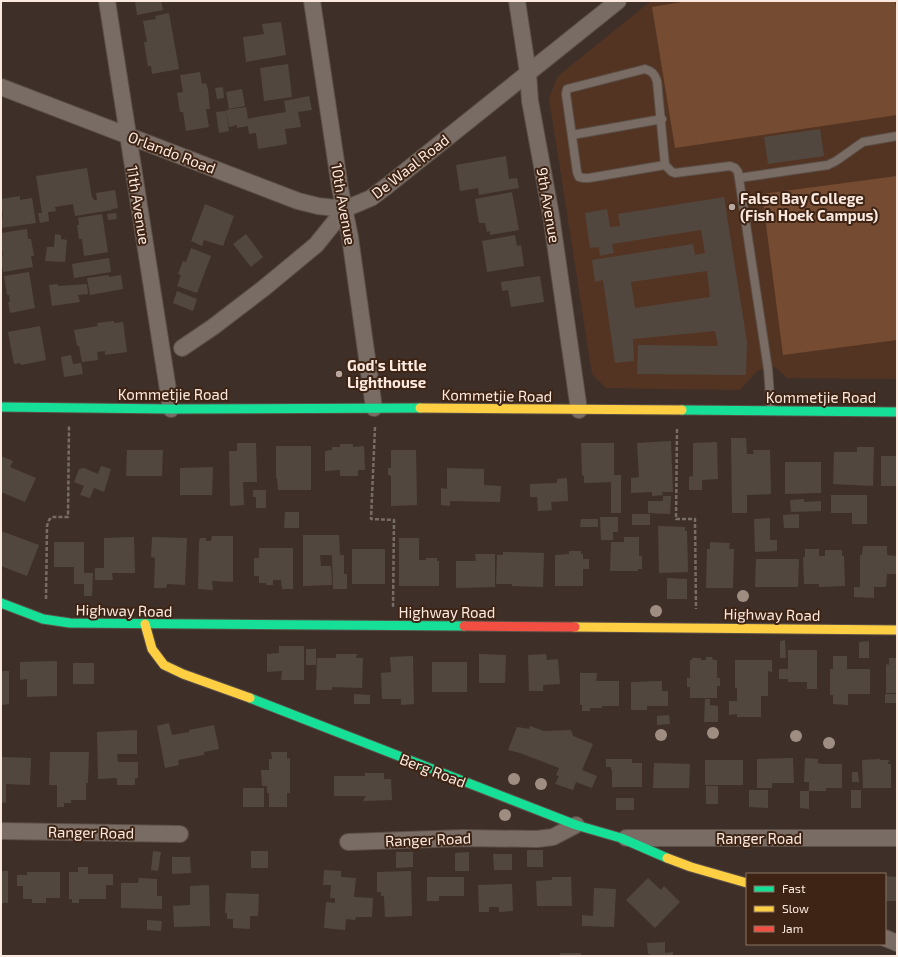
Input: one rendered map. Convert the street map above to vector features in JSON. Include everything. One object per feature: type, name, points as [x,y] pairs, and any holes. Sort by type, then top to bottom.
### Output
[{"type":"street","name":"11th Avenue","points":[[107,1],[172,409]]},
{"type":"street","name":"10th Avenue","points":[[312,1],[340,188],[345,209],[374,408]]},
{"type":"street","name":"9th Avenue","points":[[516,1],[528,73],[530,101],[551,215],[579,410]]},
{"type":"street","name":"De Waal Road","points":[[182,348],[213,327],[316,245],[345,209],[371,198],[387,186],[618,1]]},
{"type":"street","name":"Orlando Road","points":[[1,87],[298,200],[318,206],[345,209]]},
{"type":"street","name":"Kommetjie Road","points":[[1,407],[897,412]]},
{"type":"street","name":"Highway Road","points":[[1,603],[43,619],[70,623],[897,630]]},
{"type":"street","name":"Berg Road","points":[[146,624],[152,649],[157,657],[164,665],[183,674],[251,699],[576,826],[621,838],[653,853],[684,864],[746,882]]},
{"type":"street","name":"Ranger Road","points":[[348,842],[463,838],[537,839],[553,837],[576,826]]},
{"type":"street","name":"Ranger Road","points":[[1,831],[180,834]]},
{"type":"street","name":"Ranger Road","points":[[621,838],[897,838]]},
{"type":"street","points":[[886,938],[897,943]]},
{"type":"lane","points":[[665,166],[583,178],[579,177],[577,172],[566,94],[567,89],[645,70],[651,71],[656,75],[662,119],[665,166],[673,173],[679,174],[730,166],[735,168],[738,172],[768,369],[771,411]]},
{"type":"lane","points":[[572,134],[662,119]]},
{"type":"lane","points":[[739,178],[828,165],[863,142],[897,136]]},
{"type":"path","points":[[43,619],[46,599],[47,526],[52,517],[68,517],[69,426]]},
{"type":"path","points":[[375,427],[371,518],[394,520],[393,626]]},
{"type":"path","points":[[677,429],[676,519],[695,520],[696,601]]},
{"type":"shaded area","name":"False Bay College (Fish Hoek Campus)","points":[[651,1],[897,1],[897,379],[787,378],[775,367],[758,370],[740,390],[606,388],[592,374],[549,98],[558,76]]},
{"type":"shaded area","points":[[688,1],[895,1],[897,15],[897,115],[675,148],[652,7]]},
{"type":"shaded area","points":[[897,176],[897,340],[783,355],[762,194]]},
{"type":"building","points":[[135,1],[161,1],[163,10],[137,15]]},
{"type":"building","points":[[169,13],[179,69],[152,74],[151,66],[148,66],[144,42],[147,42],[143,21],[156,19],[155,16]]},
{"type":"building","points":[[281,22],[286,55],[246,62],[243,37],[264,34],[262,24]]},
{"type":"building","points":[[288,64],[292,97],[264,101],[260,68]]},
{"type":"building","points":[[200,72],[202,84],[206,83],[208,90],[210,109],[206,109],[209,127],[186,131],[183,112],[180,112],[177,93],[183,92],[180,75]]},
{"type":"building","points":[[223,87],[224,98],[217,99],[215,88]]},
{"type":"building","points":[[242,89],[245,106],[229,109],[226,92]]},
{"type":"building","points":[[309,96],[312,110],[298,112],[301,127],[285,129],[287,144],[258,149],[256,133],[249,134],[248,126],[237,128],[237,125],[229,127],[226,110],[246,107],[248,118],[246,119],[286,112],[284,101]]},
{"type":"building","points":[[226,111],[229,131],[219,133],[216,112]]},
{"type":"building","points":[[820,129],[824,156],[768,164],[764,137]]},
{"type":"building","points":[[506,156],[509,179],[517,178],[519,188],[479,195],[478,188],[460,191],[456,165]]},
{"type":"building","points":[[87,168],[92,198],[97,200],[96,193],[115,190],[118,208],[75,216],[73,204],[55,207],[56,211],[48,212],[49,221],[40,223],[38,213],[42,213],[36,176]]},
{"type":"building","points":[[512,192],[519,230],[490,235],[490,231],[487,232],[485,223],[479,223],[475,199]]},
{"type":"building","points":[[20,196],[20,200],[32,198],[36,223],[1,228],[1,217],[3,217],[1,199]]},
{"type":"building","points":[[724,197],[747,342],[746,375],[637,374],[638,345],[718,346],[715,331],[633,339],[634,361],[615,363],[603,280],[595,282],[592,260],[693,244],[695,255],[705,253],[701,230],[612,244],[614,253],[600,256],[599,247],[590,248],[585,213],[607,209],[610,227],[620,226],[618,214]],"holes":[[[707,271],[710,297],[635,308],[631,282]]]},
{"type":"building","points":[[205,204],[234,216],[223,246],[204,240],[202,246],[191,241]]},
{"type":"building","points":[[116,213],[117,219],[108,220],[107,214]]},
{"type":"building","points":[[102,214],[108,252],[84,256],[82,239],[79,239],[77,225],[79,225],[78,218]]},
{"type":"building","points":[[27,229],[28,239],[31,239],[34,256],[31,256],[33,267],[3,272],[1,258],[3,255],[1,249],[1,233]]},
{"type":"building","points":[[55,234],[61,235],[61,239],[67,240],[65,262],[45,261],[47,247],[54,247]]},
{"type":"building","points":[[246,234],[263,257],[251,267],[233,244]]},
{"type":"building","points":[[515,235],[517,246],[521,245],[524,266],[487,272],[482,241]]},
{"type":"building","points":[[191,248],[211,256],[197,293],[177,286],[181,275],[178,274],[183,261],[186,262]]},
{"type":"building","points":[[109,258],[111,272],[74,278],[72,264]]},
{"type":"building","points":[[29,272],[35,308],[10,313],[8,302],[10,302],[9,295],[7,295],[4,276]]},
{"type":"building","points":[[109,275],[109,277],[121,275],[123,289],[90,295],[87,278]]},
{"type":"building","points":[[540,276],[544,302],[511,307],[508,290],[502,291],[501,282]]},
{"type":"building","points":[[58,284],[58,286],[87,284],[88,294],[78,295],[80,302],[52,306],[49,285]]},
{"type":"building","points":[[177,291],[197,299],[193,311],[173,303]]},
{"type":"building","points":[[114,321],[114,323],[123,322],[127,352],[105,355],[105,351],[97,352],[98,360],[82,362],[74,330],[98,326],[97,323]]},
{"type":"building","points":[[40,326],[46,360],[21,365],[20,363],[14,364],[8,332]]},
{"type":"building","points":[[71,355],[73,364],[81,363],[83,374],[64,377],[61,357]]},
{"type":"building","points":[[731,438],[746,438],[747,454],[754,454],[753,450],[770,450],[771,494],[747,495],[747,513],[732,513]]},
{"type":"building","points":[[671,441],[673,492],[662,492],[663,495],[652,496],[652,492],[631,493],[631,478],[639,477],[637,443]]},
{"type":"building","points":[[717,442],[718,479],[702,480],[702,490],[689,490],[689,477],[693,476],[693,443]]},
{"type":"building","points":[[237,443],[256,443],[257,482],[243,482],[244,505],[230,506],[229,451],[237,451]]},
{"type":"building","points":[[581,443],[614,443],[614,475],[621,475],[621,513],[611,513],[611,482],[584,483],[584,476],[582,475]]},
{"type":"building","points":[[340,444],[353,444],[353,447],[364,446],[365,470],[358,470],[358,476],[340,476],[340,470],[325,471],[325,451],[332,450],[332,447],[340,447]]},
{"type":"building","points":[[276,446],[311,446],[311,490],[278,490],[276,478]]},
{"type":"building","points":[[857,447],[874,447],[873,486],[833,484],[834,452],[857,452]]},
{"type":"building","points":[[127,450],[163,450],[162,476],[126,476]]},
{"type":"building","points":[[391,450],[416,450],[417,505],[391,506],[391,476],[388,475],[388,468],[391,468]]},
{"type":"building","points":[[1,456],[13,461],[10,467],[36,478],[25,502],[1,492]]},
{"type":"building","points":[[881,456],[897,456],[897,486],[881,486]]},
{"type":"building","points":[[785,462],[821,462],[821,493],[785,494]]},
{"type":"building","points":[[101,466],[111,469],[104,492],[94,488],[90,498],[80,495],[84,486],[74,482],[79,469],[84,468],[98,474]]},
{"type":"building","points":[[213,467],[212,495],[180,495],[180,468]]},
{"type":"building","points":[[447,468],[484,469],[484,485],[501,486],[500,502],[450,501],[450,506],[441,505],[441,488],[447,489]]},
{"type":"building","points":[[567,478],[568,501],[551,502],[552,510],[538,511],[537,497],[530,497],[530,484],[557,483],[557,479]]},
{"type":"building","points":[[253,490],[266,490],[266,508],[256,508],[256,497],[253,497]]},
{"type":"building","points":[[831,495],[867,495],[867,524],[852,524],[852,513],[831,513]]},
{"type":"building","points":[[663,496],[671,496],[670,514],[648,513],[648,501],[663,501]]},
{"type":"building","points":[[804,499],[804,502],[821,501],[821,511],[791,512],[790,500]]},
{"type":"building","points":[[285,512],[299,512],[299,528],[284,528]]},
{"type":"building","points":[[632,514],[650,514],[650,525],[632,525]]},
{"type":"building","points":[[799,514],[799,528],[784,528],[783,515]]},
{"type":"building","points":[[600,517],[618,517],[618,532],[613,532],[613,540],[601,540]]},
{"type":"building","points":[[770,518],[770,540],[777,540],[777,551],[755,552],[754,519]]},
{"type":"building","points":[[581,519],[598,519],[598,527],[580,527]]},
{"type":"building","points":[[658,526],[685,527],[685,531],[687,531],[688,572],[659,573]]},
{"type":"building","points":[[1,531],[39,545],[27,576],[1,566]]},
{"type":"building","points":[[303,535],[339,535],[340,555],[344,555],[344,574],[347,574],[347,589],[333,589],[332,555],[320,555],[321,566],[331,566],[332,585],[303,586]]},
{"type":"building","points":[[212,536],[233,536],[233,582],[212,581],[213,590],[198,589],[199,541],[200,538],[206,538],[206,541],[211,541]]},
{"type":"building","points":[[134,537],[135,573],[112,573],[113,580],[95,580],[95,568],[104,568],[104,538]]},
{"type":"building","points":[[152,537],[187,538],[185,585],[167,584],[166,588],[154,588],[155,558],[151,557]]},
{"type":"building","points":[[624,537],[639,537],[639,556],[642,556],[642,569],[638,569],[638,571],[610,571],[611,542],[624,542]]},
{"type":"building","points":[[399,538],[419,538],[419,560],[426,560],[426,558],[437,558],[437,561],[439,561],[439,586],[399,586]]},
{"type":"building","points":[[54,542],[84,542],[84,573],[93,573],[92,596],[84,596],[84,584],[74,584],[74,567],[54,567]]},
{"type":"building","points":[[710,542],[730,543],[729,549],[734,549],[733,588],[706,588],[707,549],[710,549]]},
{"type":"building","points":[[863,546],[887,546],[887,555],[897,556],[897,574],[887,574],[886,587],[874,587],[874,598],[854,597],[854,587],[860,587],[860,555],[862,555]]},
{"type":"building","points":[[259,548],[293,548],[293,589],[282,589],[281,580],[273,580],[273,585],[259,583],[259,576],[254,576],[254,558],[259,558]]},
{"type":"building","points":[[352,549],[385,549],[385,584],[352,584]]},
{"type":"building","points":[[805,549],[819,549],[819,556],[825,556],[825,550],[842,550],[842,556],[844,556],[845,586],[819,587],[819,584],[804,584],[803,557],[805,557]]},
{"type":"building","points":[[569,551],[581,551],[581,554],[583,554],[583,559],[589,559],[589,569],[583,569],[583,586],[555,586],[555,555],[569,554]]},
{"type":"building","points":[[503,552],[544,553],[543,587],[496,584],[497,555],[503,555]]},
{"type":"building","points":[[475,554],[495,554],[495,587],[456,588],[456,561],[476,561]]},
{"type":"building","points":[[756,559],[799,559],[798,587],[755,587]]},
{"type":"building","points":[[667,578],[687,579],[687,599],[667,599]]},
{"type":"building","points":[[785,640],[786,658],[780,658],[780,641]]},
{"type":"building","points":[[869,641],[869,658],[859,658],[859,642]]},
{"type":"building","points":[[279,646],[304,646],[304,680],[281,680],[282,671],[267,672],[267,654],[279,653]]},
{"type":"building","points":[[306,649],[316,649],[316,665],[306,665]]},
{"type":"building","points":[[788,650],[817,650],[817,689],[807,689],[807,682],[788,682],[788,679],[779,679],[779,669],[788,669]]},
{"type":"building","points":[[336,654],[357,654],[356,658],[363,658],[362,688],[332,687],[332,690],[316,690],[317,658],[336,658]]},
{"type":"building","points":[[479,654],[506,655],[505,683],[479,683]]},
{"type":"building","points":[[546,654],[547,660],[558,659],[560,684],[543,685],[543,691],[529,691],[528,655]]},
{"type":"building","points":[[413,656],[414,704],[401,705],[401,699],[382,699],[381,673],[391,672],[390,657]]},
{"type":"building","points":[[833,656],[847,656],[847,669],[870,669],[870,694],[848,694],[848,705],[833,704],[833,695],[830,695],[830,669],[833,669]]},
{"type":"building","points":[[706,657],[712,657],[713,660],[717,660],[717,678],[720,678],[720,686],[717,686],[717,698],[690,698],[690,687],[687,687],[687,678],[690,678],[690,660],[692,660],[692,658],[701,658],[701,660],[706,660]]},
{"type":"building","points":[[889,658],[897,658],[897,693],[886,693],[886,664],[889,665]]},
{"type":"building","points":[[735,660],[772,660],[772,672],[768,671],[768,696],[761,696],[761,717],[737,717],[737,714],[729,715],[729,701],[737,701],[737,688],[735,688]]},
{"type":"building","points":[[57,661],[57,696],[27,697],[27,679],[20,680],[20,662]]},
{"type":"building","points":[[432,662],[467,662],[467,692],[432,692]]},
{"type":"building","points":[[73,663],[94,663],[94,684],[73,684]]},
{"type":"building","points":[[1,671],[9,671],[9,704],[1,705]]},
{"type":"building","points":[[580,673],[597,673],[596,681],[619,681],[619,706],[602,706],[602,708],[590,708],[590,711],[582,711],[582,705],[580,705]]},
{"type":"building","points":[[662,681],[662,691],[668,691],[668,706],[647,706],[647,710],[631,710],[631,682]]},
{"type":"building","points":[[354,694],[370,695],[370,704],[354,704]]},
{"type":"building","points":[[885,694],[897,694],[897,703],[885,703]]},
{"type":"building","points":[[705,699],[710,699],[710,705],[718,706],[718,722],[704,722]]},
{"type":"building","points":[[669,715],[670,724],[657,725],[657,716]]},
{"type":"building","points":[[169,723],[172,735],[214,725],[219,749],[204,752],[204,755],[178,760],[179,765],[165,768],[157,726]]},
{"type":"building","points":[[530,726],[544,731],[571,730],[573,736],[593,744],[582,770],[597,776],[592,788],[576,782],[573,790],[555,784],[559,776],[556,775],[559,768],[508,750],[517,727],[529,729]]},
{"type":"building","points":[[137,730],[137,754],[117,754],[118,762],[138,762],[138,778],[135,778],[135,785],[117,785],[117,778],[98,779],[97,732]]},
{"type":"building","points":[[50,752],[89,752],[86,800],[71,800],[71,803],[64,803],[64,807],[57,807],[57,785],[49,785]]},
{"type":"building","points":[[271,752],[287,752],[287,759],[290,758],[290,793],[287,793],[287,807],[269,807],[269,793],[267,793],[267,786],[262,786],[261,770],[269,770],[269,759],[272,759]]},
{"type":"building","points":[[1,757],[31,758],[30,785],[6,784],[6,803],[1,802]]},
{"type":"building","points":[[793,758],[794,783],[772,783],[772,788],[757,788],[757,759]]},
{"type":"building","points":[[805,758],[818,759],[818,763],[822,764],[842,764],[842,788],[826,788],[826,791],[809,791],[809,782],[804,782]]},
{"type":"building","points":[[606,759],[632,759],[632,763],[642,763],[642,787],[612,787],[612,770],[611,767],[606,767]]},
{"type":"building","points":[[705,760],[743,760],[743,785],[705,785]]},
{"type":"building","points":[[862,760],[889,760],[888,764],[891,764],[891,788],[863,788]]},
{"type":"building","points":[[654,763],[690,764],[689,788],[653,788]]},
{"type":"building","points":[[852,772],[858,772],[859,782],[852,782]]},
{"type":"building","points":[[365,773],[384,773],[384,779],[391,779],[392,800],[363,801],[366,796],[334,796],[334,776],[365,776]]},
{"type":"building","points":[[706,786],[718,786],[718,804],[706,804]]},
{"type":"building","points":[[243,788],[264,788],[264,807],[243,807]]},
{"type":"building","points":[[749,790],[768,790],[768,808],[749,807]]},
{"type":"building","points":[[851,790],[861,790],[861,808],[851,808]]},
{"type":"building","points":[[800,791],[809,791],[809,809],[800,808]]},
{"type":"building","points":[[616,798],[634,798],[634,810],[616,810]]},
{"type":"building","points":[[527,850],[543,850],[543,867],[527,867]]},
{"type":"building","points":[[153,851],[161,852],[158,871],[151,870]]},
{"type":"building","points":[[251,851],[268,851],[268,868],[251,868]]},
{"type":"building","points":[[396,852],[413,852],[413,867],[396,868]]},
{"type":"building","points":[[469,852],[469,871],[455,871],[455,853]]},
{"type":"building","points":[[493,854],[512,854],[512,870],[494,870]]},
{"type":"building","points":[[172,857],[190,857],[191,873],[172,874]]},
{"type":"building","points":[[78,867],[88,867],[88,874],[113,874],[113,885],[106,885],[106,899],[79,899],[79,903],[72,903],[72,899],[69,899],[69,872],[78,872]]},
{"type":"building","points":[[324,870],[341,871],[341,877],[356,878],[354,897],[373,898],[372,917],[356,917],[355,920],[346,919],[345,930],[324,928],[326,902],[335,903],[335,898],[330,898],[331,885],[323,885]]},
{"type":"building","points":[[1,871],[8,871],[8,903],[1,903]]},
{"type":"building","points":[[411,871],[412,916],[385,917],[384,896],[381,896],[381,892],[377,892],[377,872]]},
{"type":"building","points":[[27,872],[60,872],[60,898],[46,898],[46,903],[32,903],[32,899],[23,899],[23,886],[17,886],[17,875],[27,875]]},
{"type":"building","points":[[886,876],[897,877],[897,901],[886,901]]},
{"type":"building","points":[[427,877],[464,877],[464,896],[439,896],[439,901],[427,901]]},
{"type":"building","points":[[552,877],[571,877],[572,906],[537,906],[536,881],[552,880]]},
{"type":"building","points":[[139,878],[157,879],[157,896],[162,896],[162,909],[121,908],[121,883],[138,883]]},
{"type":"building","points":[[648,878],[661,890],[664,886],[680,902],[655,928],[626,900]]},
{"type":"building","points":[[512,884],[513,911],[499,912],[499,907],[489,907],[489,912],[479,912],[478,885]]},
{"type":"building","points":[[209,885],[210,926],[174,927],[173,906],[190,905],[190,886]]},
{"type":"building","points":[[594,888],[616,889],[614,927],[582,926],[582,915],[593,916]]},
{"type":"building","points":[[226,893],[259,894],[258,916],[250,916],[250,929],[233,928],[233,919],[227,919],[227,913],[225,913]]},
{"type":"building","points":[[147,920],[162,921],[161,931],[147,930]]},
{"type":"building","points":[[665,942],[665,953],[673,952],[673,956],[650,956],[650,954],[648,954],[647,943]]},
{"type":"building","points":[[560,953],[581,953],[581,956],[560,956]]},
{"type":"traffic: fast","points":[[1,407],[171,409],[420,408]]},
{"type":"traffic: fast","points":[[682,410],[897,412]]},
{"type":"traffic: fast","points":[[1,603],[43,619],[70,623],[464,626]]},
{"type":"traffic: fast","points":[[250,698],[576,825],[621,838],[667,858]]},
{"type":"traffic: slow","points":[[420,408],[682,410]]},
{"type":"traffic: slow","points":[[145,624],[152,649],[164,665],[183,674],[250,698]]},
{"type":"traffic: slow","points":[[575,627],[897,630]]},
{"type":"traffic: slow","points":[[667,858],[691,867],[746,883]]},
{"type":"traffic: jam","points":[[464,626],[575,627]]},
{"type":"place","name":"False Bay College (Fish Hoek Campus)","points":[[732,207]]},
{"type":"place","name":"God's Little Lighthouse","points":[[339,374]]}]
